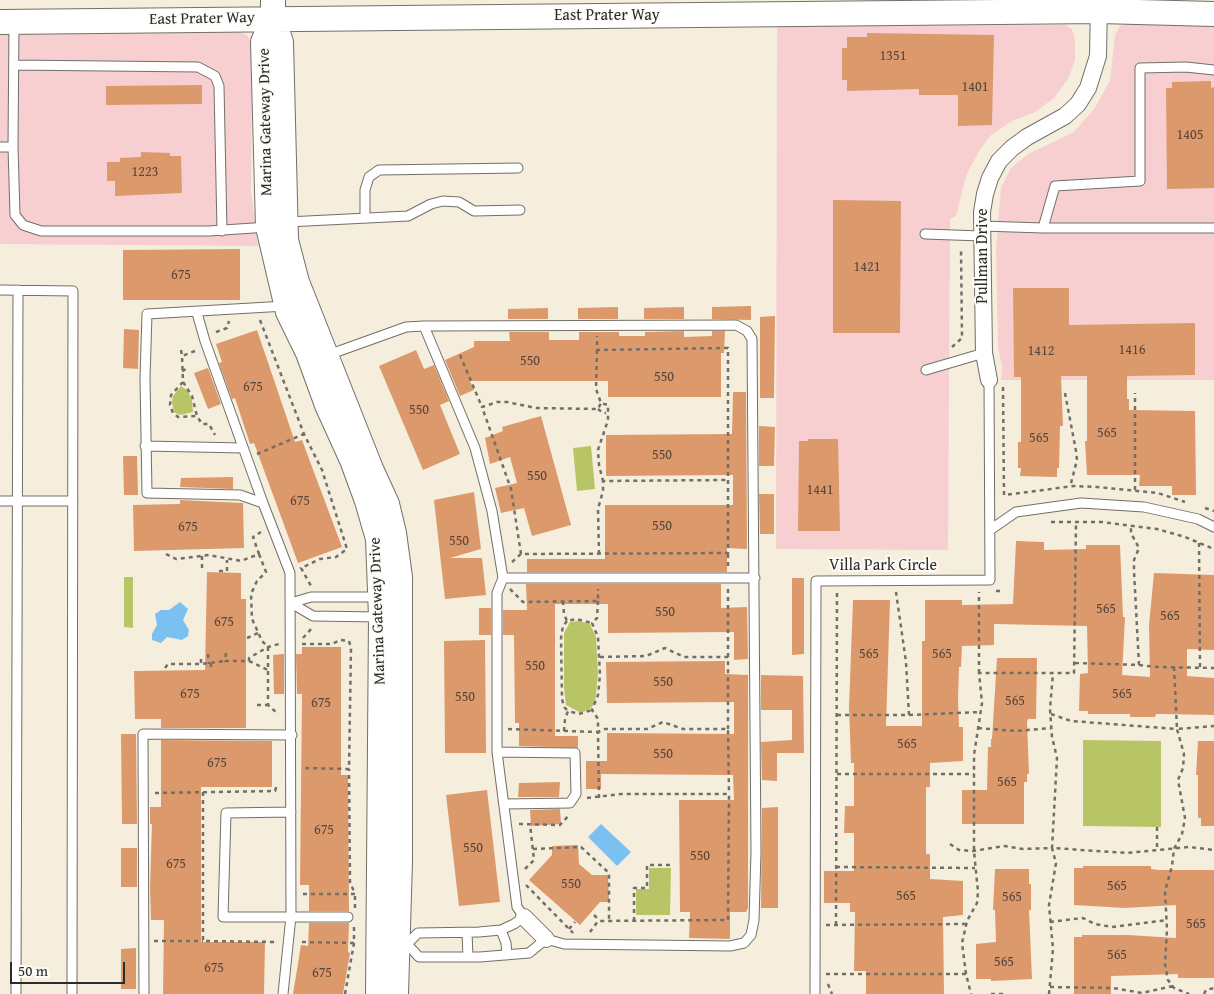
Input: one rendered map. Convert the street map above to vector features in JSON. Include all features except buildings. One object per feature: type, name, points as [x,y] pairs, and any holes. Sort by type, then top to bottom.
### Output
[{"type":"street","name":"East Prater Way","points":[[7,22],[273,9],[1098,6],[1214,14]]},
{"type":"street","name":"Pullman Drive","points":[[996,382],[984,353],[982,231],[985,194],[990,178],[999,161],[1019,142],[1065,116],[1078,104],[1088,88],[1098,56],[1098,6]]},
{"type":"street","name":"Marina Gateway Drive","points":[[273,9],[263,42],[277,225],[286,306],[368,501],[378,539],[390,607],[396,994]]},
{"type":"street","name":"Marina Gateway Drive","points":[[277,225],[286,240],[296,282],[328,355],[387,504],[394,534],[400,577],[390,607]]},
{"type":"street","points":[[524,916],[546,939]]},
{"type":"street","name":"Marina Gateway Drive","points":[[378,994],[395,944]]},
{"type":"lane","points":[[7,22],[14,66],[13,146],[15,215],[23,225],[41,231],[222,231],[277,225],[408,216],[431,204],[443,202],[459,202],[474,211],[520,210]]},
{"type":"lane","points":[[14,66],[198,67],[215,76],[219,86],[222,231]]},
{"type":"lane","points":[[1043,228],[1055,186],[1140,181],[1140,68],[1186,67],[1214,70]]},
{"type":"lane","points":[[0,147],[13,146]]},
{"type":"lane","points":[[366,218],[365,190],[369,177],[379,170],[518,168]]},
{"type":"lane","points":[[925,234],[960,235],[982,231],[1043,228],[1214,228]]},
{"type":"lane","points":[[0,290],[73,291],[72,994]]},
{"type":"lane","points":[[16,994],[18,290]]},
{"type":"lane","points":[[263,503],[240,495],[147,493],[145,446],[147,314],[197,313],[286,306]]},
{"type":"lane","points":[[197,313],[204,341],[290,573],[292,735],[291,916],[282,994]]},
{"type":"lane","points":[[328,355],[406,327],[424,326],[736,325],[747,331],[752,339],[756,852],[754,920],[751,935],[744,943],[730,946],[564,944],[546,939],[529,953],[468,957],[419,957],[395,944]]},
{"type":"lane","points":[[395,944],[418,933],[500,930],[514,924],[524,916],[517,906],[497,752],[497,593],[502,577],[492,511],[475,448],[424,326]]},
{"type":"lane","points":[[926,370],[984,353]]},
{"type":"lane","name":"Pullman Drive","points":[[990,530],[996,382]]},
{"type":"lane","points":[[145,446],[243,448]]},
{"type":"lane","points":[[0,501],[73,501]]},
{"type":"lane","points":[[990,530],[1016,512],[1081,503],[1144,507],[1198,519],[1214,527]]},
{"type":"lane","name":"Villa Park Circle","points":[[815,994],[816,581],[990,580],[990,530]]},
{"type":"lane","points":[[502,577],[755,578]]},
{"type":"lane","points":[[290,603],[311,597],[390,607]]},
{"type":"lane","points":[[290,603],[313,616],[390,607]]},
{"type":"lane","points":[[144,994],[143,734],[292,735]]},
{"type":"lane","points":[[497,752],[575,752],[576,794],[570,803],[505,804]]},
{"type":"lane","points":[[291,812],[226,813],[223,917],[291,916],[352,918]]},
{"type":"lane","points":[[500,930],[506,943],[507,955]]},
{"type":"lane","points":[[467,932],[468,957]]},
{"type":"path","points":[[952,347],[962,338],[960,235]]},
{"type":"path","points":[[253,319],[267,319]]},
{"type":"path","points":[[260,319],[304,434],[322,470],[347,549],[336,557],[320,559],[301,568],[309,585],[315,589]]},
{"type":"path","points":[[212,334],[227,328],[229,320],[234,320]]},
{"type":"path","points":[[597,326],[596,389],[601,403],[598,409]]},
{"type":"path","points":[[521,554],[728,553],[728,348],[597,350]]},
{"type":"path","points":[[180,350],[183,382],[192,396],[197,416],[202,424],[209,424],[214,435],[219,435]]},
{"type":"path","points":[[182,356],[197,350]]},
{"type":"path","points":[[460,355],[482,407],[511,489],[521,554],[502,577],[523,602],[598,602]]},
{"type":"path","points":[[182,371],[189,368]]},
{"type":"path","points":[[183,382],[171,395],[170,405],[173,413],[178,418],[197,416]]},
{"type":"path","points":[[996,382],[1004,495],[1070,487],[1135,490],[1158,493],[1190,504]]},
{"type":"path","points":[[1064,393],[1077,460],[1070,487]]},
{"type":"path","points":[[1135,393],[1135,490]]},
{"type":"path","points":[[482,407],[497,402],[507,402],[536,408],[598,409],[606,413]]},
{"type":"path","points":[[599,554],[598,509],[603,491],[603,481],[598,450],[608,420],[606,413],[608,405],[601,403]]},
{"type":"path","points":[[247,457],[304,434]]},
{"type":"path","points":[[603,481],[728,480]]},
{"type":"path","points":[[1200,507],[1214,511]]},
{"type":"path","points":[[1051,522],[1131,525],[1157,529],[1214,549]]},
{"type":"path","points":[[978,672],[1074,673],[1076,523]]},
{"type":"path","points":[[1131,525],[1131,533],[1139,548],[1134,560],[1139,664]]},
{"type":"path","points":[[264,530],[253,537],[266,572],[257,581],[251,594],[251,607],[252,619],[258,633],[268,647],[268,705]]},
{"type":"path","points":[[1199,543],[1200,668]]},
{"type":"path","points":[[166,554],[176,559],[202,556],[241,561],[259,554]]},
{"type":"path","points":[[202,556],[202,568]]},
{"type":"path","points":[[219,571],[227,571],[227,560]]},
{"type":"path","points":[[592,623],[597,618],[598,578]]},
{"type":"path","points":[[582,933],[589,933],[598,921],[728,920],[728,578]]},
{"type":"path","points":[[837,590],[836,925],[967,924]]},
{"type":"path","points":[[905,590],[896,590],[906,662],[909,715]]},
{"type":"path","points":[[971,994],[962,943],[967,924],[977,903],[974,851],[974,774],[982,703],[978,672],[979,591],[1004,591]]},
{"type":"path","points":[[563,602],[567,621]]},
{"type":"path","points":[[592,623],[576,619],[567,621],[563,626],[561,638],[562,699],[564,707],[568,711],[579,714],[592,710]]},
{"type":"path","points":[[592,623],[598,637],[600,657],[598,695],[592,710]]},
{"type":"path","points":[[247,638],[258,633]]},
{"type":"path","points":[[291,644],[349,642],[351,648],[350,882],[355,894],[352,918],[354,943],[346,994]]},
{"type":"path","points":[[249,661],[249,658],[268,647]]},
{"type":"path","points":[[600,657],[646,656],[665,648],[684,657],[728,657]]},
{"type":"path","points":[[225,661],[226,653]]},
{"type":"path","points":[[208,654],[211,670]]},
{"type":"path","points":[[201,659],[201,664]]},
{"type":"path","points":[[165,668],[168,664],[249,661],[268,670]]},
{"type":"path","points":[[1075,663],[1214,668]]},
{"type":"path","points":[[1174,667],[1177,729],[1184,754],[1183,768],[1178,780],[1185,818],[1182,834],[1174,849],[1172,866],[1165,891],[1167,920],[1165,964],[1168,980],[1173,986],[1190,994]]},
{"type":"path","points":[[1048,994],[1053,949],[1050,922],[1052,878],[1056,863],[1052,848],[1057,758],[1051,714],[1053,673]]},
{"type":"path","points":[[257,705],[268,705],[278,714],[277,735]]},
{"type":"path","points":[[592,710],[598,720],[598,732],[605,729],[647,729],[663,722],[682,729],[728,729]]},
{"type":"path","points":[[564,731],[564,720],[568,711]]},
{"type":"path","points":[[837,715],[981,712]]},
{"type":"path","points":[[1051,714],[1071,721],[1177,729],[1214,726]]},
{"type":"path","points":[[978,728],[1016,731],[1052,728]]},
{"type":"path","points":[[302,768],[349,769]]},
{"type":"path","points":[[837,774],[974,774]]},
{"type":"path","points":[[151,793],[276,791],[277,778]]},
{"type":"path","points":[[585,798],[621,794],[729,794]]},
{"type":"path","points":[[507,824],[560,825],[572,812]]},
{"type":"path","points":[[522,871],[534,860],[530,824]]},
{"type":"path","points":[[1157,827],[1157,851]]},
{"type":"path","points":[[950,844],[959,850],[974,851],[1004,846],[1023,849],[1052,848],[1127,853],[1189,847],[1214,850]]},
{"type":"path","points":[[533,849],[581,847],[609,873],[609,921]]},
{"type":"path","points":[[634,921],[634,888],[647,888],[647,865],[671,865]]},
{"type":"path","points":[[836,867],[975,868]]},
{"type":"path","points":[[524,882],[574,934]]},
{"type":"path","points":[[291,894],[355,894]]},
{"type":"path","points":[[594,915],[600,921]]},
{"type":"path","points":[[1050,922],[1083,918],[1095,924],[1112,926],[1167,920]]},
{"type":"path","points":[[569,929],[575,922]]},
{"type":"path","points":[[151,941],[203,941]]},
{"type":"path","points":[[302,942],[354,943]]},
{"type":"path","points":[[824,974],[966,974]]},
{"type":"path","points":[[1050,987],[1113,988],[1142,994],[1173,986]]},
{"type":"path","points":[[1204,994],[1206,990],[1214,988]]},
{"type":"path","points":[[991,994],[1005,994]]},
{"type":"shaded area","points":[[1126,24],[1214,26],[1214,380],[1001,380],[1002,367],[998,346],[996,249],[1001,188],[1010,169],[1028,154],[1074,132],[1094,109],[1110,81],[1115,35],[1120,26]]},
{"type":"shaded area","points":[[1065,25],[1072,29],[1075,40],[1075,60],[1068,79],[1054,98],[1035,112],[1012,121],[991,135],[979,151],[966,176],[956,216],[950,219],[948,550],[776,549],[777,26]]},
{"type":"shaded area","points":[[238,32],[247,35],[252,45],[251,191],[258,246],[0,244],[0,34]]},
{"type":"green space","points":[[181,386],[188,391],[192,400],[193,412],[180,415],[174,412],[172,402],[173,396]]},
{"type":"green space","points":[[591,446],[595,489],[577,491],[573,448]]},
{"type":"green space","points":[[124,577],[133,577],[133,628],[124,627]]},
{"type":"green space","points":[[579,621],[590,624],[596,637],[598,674],[595,703],[590,709],[581,713],[566,705],[564,688],[564,633],[570,622]]},
{"type":"green space","points":[[1083,740],[1161,741],[1161,827],[1083,826]]},
{"type":"green space","points":[[649,868],[671,868],[670,915],[636,915],[636,889],[649,889]]},
{"type":"water","points":[[180,602],[188,609],[183,620],[189,630],[188,636],[182,640],[167,637],[161,643],[152,640],[152,634],[157,625],[155,614],[161,610],[169,610]]},
{"type":"water","points":[[601,824],[631,852],[617,866],[588,837]]}]
